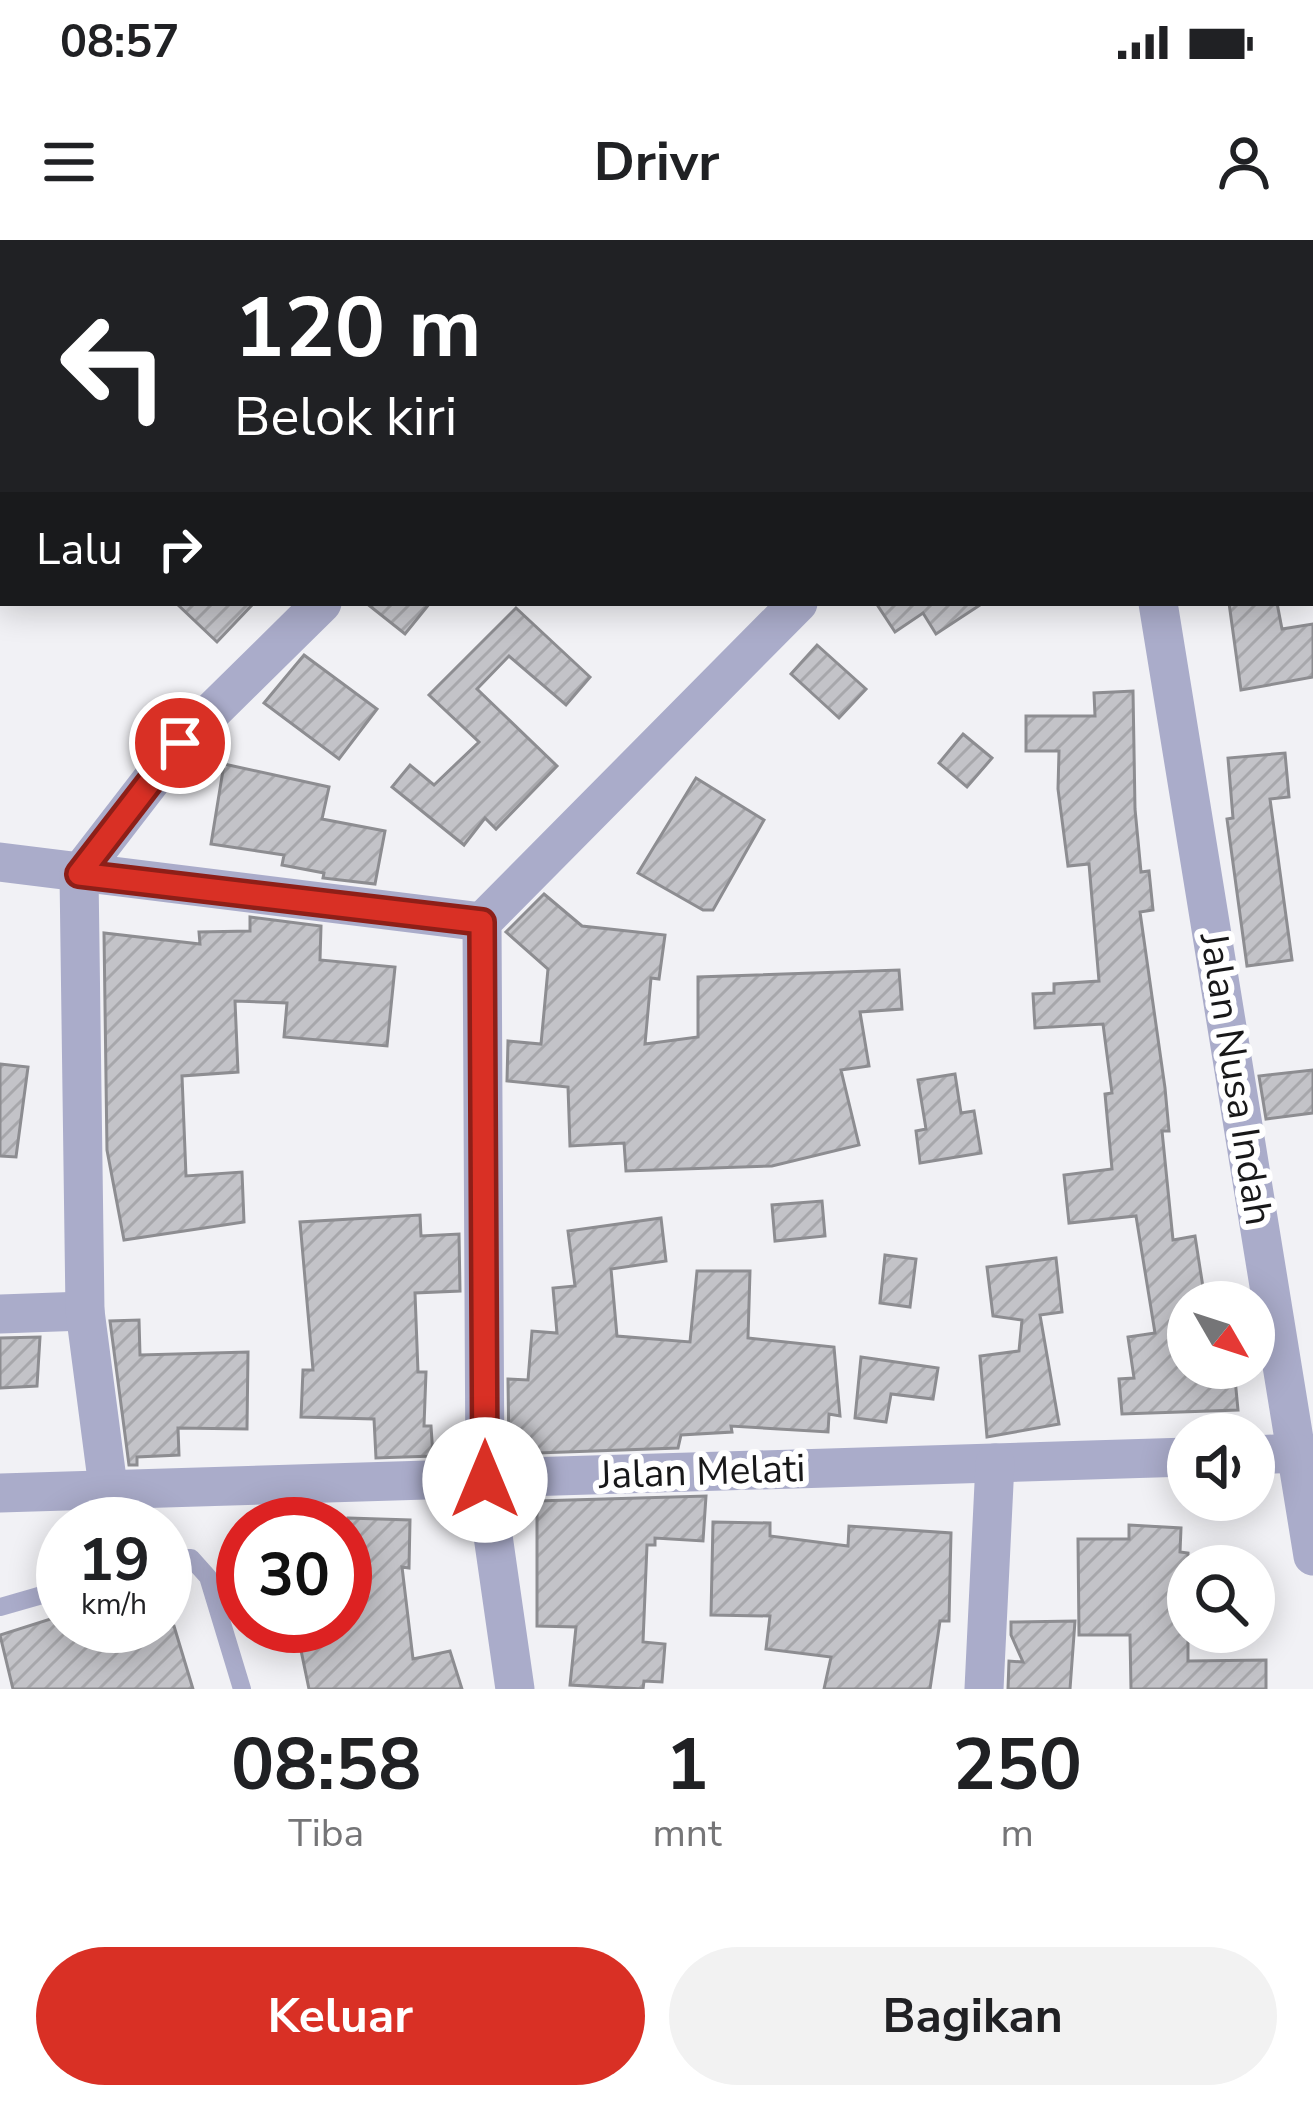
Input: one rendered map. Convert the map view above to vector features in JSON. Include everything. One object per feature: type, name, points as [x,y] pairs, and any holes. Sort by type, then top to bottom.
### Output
[{"type":"street","points":[[109,1487],[86,1311],[79,874],[180,743],[319,606]]},
{"type":"street","points":[[515,1689],[485,1480],[482,922],[796,606]]},
{"type":"street","name":"Jalan Nusa Indah","points":[[1159,606],[1313,1556]]},
{"type":"street","points":[[0,862],[482,922]]},
{"type":"street","points":[[0,1314],[86,1311]]},
{"type":"street","points":[[1275,1454],[1296,1454]]},
{"type":"street","name":"Jalan Melati","points":[[0,1493],[1167,1458]]},
{"type":"street","points":[[984,1689],[995,1463]]},
{"type":"lane","points":[[192,1559],[208,1577],[242,1689]]},
{"type":"lane","points":[[0,1607],[36,1596]]},
{"type":"building","points":[[179,606],[251,606],[217,642]]},
{"type":"building","points":[[370,606],[428,606],[405,634]]},
{"type":"building","points":[[878,606],[978,606],[936,634],[923,613],[895,632]]},
{"type":"building","points":[[1229,606],[1278,606],[1282,629],[1313,624],[1313,677],[1241,690]]},
{"type":"building","points":[[516,608],[590,677],[566,705],[509,656],[477,689],[557,766],[496,829],[485,818],[464,845],[392,787],[410,765],[434,785],[479,742],[429,695]]},
{"type":"building","points":[[817,645],[866,689],[839,718],[791,674]]},
{"type":"building","points":[[304,655],[377,709],[339,759],[264,703]]},
{"type":"building","points":[[1133,691],[1135,809],[1141,872],[1149,871],[1153,910],[1140,912],[1165,1088],[1169,1131],[1162,1131],[1173,1240],[1195,1236],[1202,1281],[1167,1281],[1167,1389],[1236,1389],[1238,1410],[1122,1414],[1119,1379],[1134,1378],[1128,1337],[1155,1333],[1136,1216],[1069,1223],[1064,1175],[1112,1169],[1105,1094],[1112,1093],[1103,1024],[1035,1028],[1033,994],[1054,993],[1054,984],[1099,981],[1089,864],[1068,866],[1058,789],[1059,751],[1026,751],[1026,716],[1095,716],[1094,693]]},
{"type":"building","points":[[963,734],[992,758],[967,787],[939,763]]},
{"type":"building","points":[[1285,753],[1289,797],[1270,799],[1292,960],[1247,966],[1227,819],[1233,818],[1228,758]]},
{"type":"building","points":[[224,764],[329,787],[322,819],[385,831],[375,884],[323,878],[324,873],[282,865],[284,855],[211,844]]},
{"type":"building","points":[[696,778],[764,820],[713,910],[703,910],[638,873]]},
{"type":"building","points":[[544,894],[582,926],[665,935],[659,979],[651,978],[645,1044],[698,1037],[698,977],[899,970],[902,1009],[860,1012],[869,1066],[841,1070],[859,1145],[772,1166],[626,1171],[624,1143],[570,1146],[568,1087],[507,1081],[508,1041],[541,1044],[548,969],[506,932]]},
{"type":"building","points":[[250,917],[321,926],[320,960],[395,967],[387,1046],[284,1037],[287,1003],[235,1001],[238,1072],[182,1076],[186,1176],[242,1172],[244,1222],[124,1240],[107,1150],[104,933],[200,944],[199,932],[250,931]]},
{"type":"building","points":[[0,1064],[28,1067],[16,1157],[0,1156]]},
{"type":"building","points":[[1313,1070],[1313,1113],[1266,1119],[1259,1076]]},
{"type":"building","points":[[955,1074],[961,1113],[974,1111],[981,1153],[920,1163],[916,1131],[926,1129],[918,1080]]},
{"type":"building","points":[[822,1201],[825,1236],[775,1241],[772,1205]]},
{"type":"building","points":[[420,1215],[421,1236],[459,1234],[460,1291],[415,1293],[418,1372],[426,1372],[424,1426],[431,1426],[433,1456],[376,1458],[374,1419],[301,1417],[303,1370],[313,1370],[300,1222]]},
{"type":"building","points":[[661,1218],[666,1261],[611,1269],[617,1336],[690,1342],[697,1271],[750,1271],[748,1338],[834,1347],[840,1416],[829,1414],[828,1432],[731,1426],[732,1432],[681,1435],[678,1448],[509,1454],[508,1379],[528,1380],[532,1331],[557,1333],[553,1288],[575,1286],[568,1231]]},
{"type":"building","points":[[885,1255],[916,1259],[910,1307],[880,1303]]},
{"type":"building","points":[[1056,1258],[1062,1312],[1040,1315],[1059,1424],[987,1437],[980,1356],[1019,1351],[1022,1320],[993,1316],[987,1267]]},
{"type":"building","points":[[139,1320],[140,1355],[248,1352],[247,1429],[178,1428],[179,1455],[137,1457],[137,1465],[129,1465],[110,1321]]},
{"type":"building","points":[[40,1337],[37,1386],[0,1388],[0,1338]]},
{"type":"building","points":[[861,1357],[938,1368],[933,1399],[891,1394],[886,1422],[855,1418]]},
{"type":"building","points":[[706,1496],[703,1541],[655,1538],[655,1545],[647,1545],[643,1642],[665,1644],[662,1682],[644,1681],[643,1689],[570,1685],[576,1627],[537,1626],[537,1501]]},
{"type":"building","points":[[372,1519],[410,1520],[409,1568],[402,1567],[413,1659],[450,1651],[462,1689],[309,1689],[302,1653],[372,1653]]},
{"type":"building","points":[[713,1522],[770,1523],[770,1536],[848,1546],[849,1526],[951,1533],[949,1621],[940,1621],[930,1689],[824,1689],[831,1657],[766,1649],[770,1616],[711,1615]]},
{"type":"building","points":[[1129,1525],[1181,1528],[1180,1545],[1167,1545],[1167,1653],[1188,1653],[1188,1661],[1266,1660],[1266,1689],[1131,1689],[1130,1635],[1079,1635],[1078,1539],[1129,1539]]},
{"type":"building","points":[[1075,1621],[1070,1689],[1008,1689],[1009,1661],[1023,1662],[1011,1635],[1011,1622]]},
{"type":"building","points":[[36,1624],[36,1653],[182,1653],[193,1689],[13,1689],[0,1635]]},
{"type":"route","points":[[180,743],[79,874],[482,922],[485,1480]]}]
